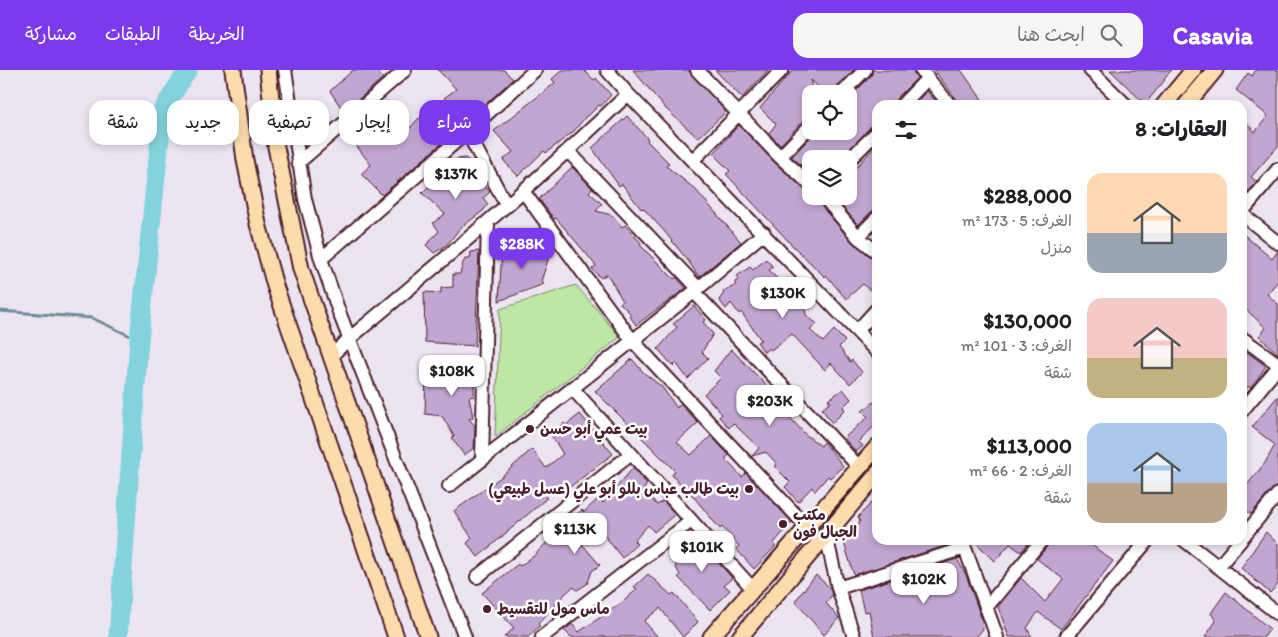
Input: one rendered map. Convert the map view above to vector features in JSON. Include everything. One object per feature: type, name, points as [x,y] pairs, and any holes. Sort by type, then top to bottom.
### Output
[{"type":"main road","points":[[232,70],[245,160],[258,224],[275,286],[396,637]]},
{"type":"main road","points":[[268,70],[276,147],[301,269],[428,637]]},
{"type":"main road","points":[[1171,100],[1193,70]]},
{"type":"main road","points":[[1190,100],[1215,70]]},
{"type":"main road","points":[[711,637],[872,453]]},
{"type":"main road","points":[[740,637],[872,480]]},
{"type":"street","points":[[285,70],[298,163],[305,199],[321,259],[464,637]]},
{"type":"street","points":[[298,163],[405,70]]},
{"type":"street","points":[[490,111],[535,70]]},
{"type":"street","points":[[607,70],[872,347]]},
{"type":"street","points":[[693,160],[782,70]]},
{"type":"street","points":[[851,85],[865,70]]},
{"type":"street","points":[[1090,70],[1121,100]]},
{"type":"street","points":[[702,72],[780,157],[802,177]]},
{"type":"street","points":[[906,100],[925,74],[946,100]]},
{"type":"street","points":[[330,357],[569,152],[628,94]]},
{"type":"street","points":[[780,157],[802,134]]},
{"type":"street","points":[[857,152],[872,136]]},
{"type":"street","points":[[321,259],[452,145]]},
{"type":"street","points":[[474,145],[506,206]]},
{"type":"street","points":[[569,152],[859,467]]},
{"type":"street","points":[[1247,207],[1278,169]]},
{"type":"street","points":[[523,191],[632,340],[807,527]]},
{"type":"street","points":[[831,205],[858,236],[872,248]]},
{"type":"street","points":[[1247,217],[1278,243]]},
{"type":"street","points":[[482,460],[488,223]]},
{"type":"street","points":[[858,236],[872,223]]},
{"type":"street","points":[[449,486],[696,290],[764,233]]},
{"type":"street","points":[[857,331],[872,315]]},
{"type":"street","points":[[1247,342],[1278,365],[1247,405]]},
{"type":"street","points":[[572,388],[753,590]]},
{"type":"street","points":[[477,577],[631,454]]},
{"type":"street","points":[[1247,533],[1278,494]]},
{"type":"street","points":[[542,637],[691,521]]},
{"type":"street","points":[[826,535],[838,588],[854,637]]},
{"type":"street","points":[[838,588],[960,545]]},
{"type":"street","points":[[963,545],[986,608],[992,634]]},
{"type":"street","points":[[986,608],[1038,545]]},
{"type":"street","points":[[1066,637],[1144,545]]},
{"type":"street","points":[[1190,545],[1278,614]]},
{"type":"street","points":[[1218,567],[1237,545]]},
{"type":"green space","points":[[576,285],[620,337],[495,437],[500,309]]},
{"type":"building","points":[[353,70],[375,70],[383,78],[358,100],[339,100],[339,104],[330,91]]},
{"type":"building","points":[[438,70],[504,70],[513,79],[490,100],[446,100],[444,98],[456,89]]},
{"type":"building","points":[[562,70],[584,70],[594,80],[596,78],[611,95],[601,106],[599,105],[587,115],[574,131],[546,153],[544,151],[518,176],[503,160],[513,152],[494,131],[555,83],[552,79]]},
{"type":"building","points":[[633,70],[688,70],[726,112],[698,138],[666,109]]},
{"type":"building","points":[[715,70],[768,70],[742,98]]},
{"type":"building","points":[[793,70],[854,70],[838,85],[816,85],[811,80],[811,85],[802,85],[802,122],[780,145],[769,133],[776,124],[760,108]]},
{"type":"building","points":[[873,70],[913,70],[917,78],[896,100],[872,100],[872,125],[849,150],[802,150],[802,166],[792,157],[808,140],[857,140],[857,90],[871,76]]},
{"type":"building","points":[[934,70],[961,70],[982,100],[957,100]]},
{"type":"building","points":[[1110,70],[1172,70],[1148,100],[1141,100]]},
{"type":"building","points":[[1256,70],[1278,70],[1278,146],[1251,177],[1257,182],[1247,193],[1247,123],[1255,132],[1268,116],[1236,90],[1248,73],[1252,76]]},
{"type":"building","points":[[927,91],[935,100],[918,100]]},
{"type":"building","points":[[627,116],[648,139],[647,141],[669,163],[666,166],[695,189],[741,242],[699,277],[664,231],[643,208],[641,209],[622,184],[619,186],[592,148]]},
{"type":"building","points":[[419,118],[419,145],[440,145],[382,195],[361,174],[371,165],[356,145],[409,145],[409,129]]},
{"type":"building","points":[[739,125],[775,163],[802,187],[802,205],[820,205],[852,242],[872,257],[872,292],[863,284],[846,299],[826,275],[825,277],[792,245],[726,174],[730,171],[713,154]]},
{"type":"building","points":[[872,150],[872,211],[858,225],[841,205],[857,205],[857,166]]},
{"type":"building","points":[[465,158],[475,165],[480,174],[477,177],[490,192],[483,198],[488,204],[483,211],[460,228],[447,245],[434,253],[426,245],[439,231],[433,223],[445,214],[422,193],[457,159]]},
{"type":"building","points":[[572,167],[592,188],[589,192],[602,204],[596,211],[612,215],[622,227],[625,225],[641,243],[640,245],[674,279],[676,277],[686,288],[636,325],[629,315],[631,314],[620,303],[623,301],[607,274],[601,278],[592,269],[596,266],[556,218],[554,219],[539,199]]},
{"type":"building","points":[[1247,237],[1272,259],[1278,251],[1278,281],[1267,294],[1278,304],[1278,354],[1259,336],[1266,328],[1247,311]]},
{"type":"building","points":[[522,242],[551,251],[541,281],[544,284],[499,301],[502,247],[519,251]]},
{"type":"building","points":[[479,251],[475,346],[425,342],[424,292],[441,293],[441,288],[453,287],[453,274],[460,274],[465,259],[470,259],[471,252]]},
{"type":"building","points":[[766,259],[773,267],[769,270],[805,309],[806,315],[817,324],[810,330],[823,342],[834,330],[845,341],[839,347],[850,362],[852,360],[862,372],[850,384],[831,363],[825,370],[792,334],[771,350],[769,348],[764,352],[757,342],[761,340],[741,312],[739,314],[731,303],[726,309],[719,300],[724,293],[723,291],[735,286],[735,282],[739,279],[737,276],[750,267],[753,270]]},
{"type":"building","points":[[694,306],[706,320],[703,322],[713,334],[702,352],[708,358],[688,379],[676,363],[673,366],[658,349],[677,327],[673,324]]},
{"type":"building","points":[[731,349],[765,384],[778,405],[806,435],[821,446],[824,442],[843,466],[830,478],[828,476],[815,491],[812,487],[798,502],[785,487],[790,482],[774,466],[777,464],[766,452],[752,456],[759,448],[733,423],[729,428],[719,417],[722,414],[704,394],[721,378],[714,371]]},
{"type":"building","points":[[1247,352],[1266,366],[1251,388],[1248,386],[1247,388]]},
{"type":"building","points":[[426,359],[474,360],[474,396],[469,397],[473,417],[469,419],[475,426],[474,448],[464,455],[452,438],[454,436],[442,416],[425,414]]},
{"type":"building","points":[[632,359],[644,373],[662,387],[677,408],[680,404],[698,423],[677,442],[691,455],[711,436],[729,455],[725,459],[742,477],[746,473],[792,522],[774,543],[775,547],[754,569],[736,549],[739,546],[722,527],[720,529],[688,490],[686,492],[672,475],[675,471],[595,391]]},
{"type":"building","points":[[843,389],[851,399],[843,407],[845,410],[832,423],[822,409],[831,402],[828,400]]},
{"type":"building","points":[[1278,396],[1278,486],[1272,489],[1251,514],[1247,511],[1247,485],[1265,463],[1275,445],[1252,427]]},
{"type":"building","points":[[872,404],[872,428],[859,442],[863,446],[856,452],[844,438],[868,417],[862,411]]},
{"type":"building","points":[[580,414],[613,454],[566,490],[560,483],[545,496],[547,498],[478,557],[467,543],[472,538],[454,511],[501,477],[532,449],[546,468],[563,454],[551,435],[564,423],[566,425]]},
{"type":"building","points":[[633,468],[647,484],[644,489],[657,505],[663,501],[675,514],[654,532],[648,525],[634,541],[637,544],[622,558],[601,531],[582,544],[600,565],[592,571],[587,584],[577,590],[573,587],[567,592],[538,624],[540,626],[528,637],[504,637],[514,628],[482,593],[518,564],[520,566],[535,555],[566,522],[582,510],[584,512],[599,498],[603,503]]},
{"type":"building","points":[[872,502],[872,545],[948,545],[854,575],[844,543],[860,522],[858,517]]},
{"type":"building","points":[[1266,532],[1278,544],[1278,584],[1270,593],[1241,568]]},
{"type":"building","points":[[684,538],[689,543],[693,539],[696,542],[698,540],[732,578],[724,585],[730,590],[710,610],[678,577],[680,575],[675,566],[684,555],[676,546]]},
{"type":"building","points":[[978,545],[1009,545],[995,561]]},
{"type":"building","points":[[1011,545],[1027,545],[1021,552]]},
{"type":"building","points":[[1048,545],[1092,545],[1113,561],[1061,629],[1038,612],[1027,628],[1032,637],[1009,637],[998,607],[1021,578],[1045,602],[1063,579],[1037,559]]},
{"type":"building","points":[[957,559],[966,575],[982,620],[983,629],[976,637],[874,637],[869,611],[864,612],[859,590]]},
{"type":"building","points":[[648,574],[671,595],[674,593],[698,622],[683,637],[660,608],[644,621],[658,637],[571,637],[564,630],[572,624],[579,632],[624,601],[637,589],[634,587]]},
{"type":"building","points":[[816,575],[830,588],[832,595],[826,603],[839,618],[824,635],[795,601]]},
{"type":"building","points":[[1226,592],[1270,629],[1264,637],[1205,637],[1216,621],[1211,613]]},
{"type":"waterway","points":[[118,637],[139,340],[163,109],[188,70]]},
{"type":"waterway","points":[[0,311],[92,318],[139,340]]},
{"type":"place","name":"بيت عمي أبو حسن","points":[[530,429]]},
{"type":"place","name":"بيت طالب عباس بللو أبو علي (عسل طبيعي)","points":[[749,489]]},
{"type":"place","name":"مكتب الجبال فون","points":[[783,524]]},
{"type":"place","name":"ماس مول للتقسيط","points":[[487,609]]}]
